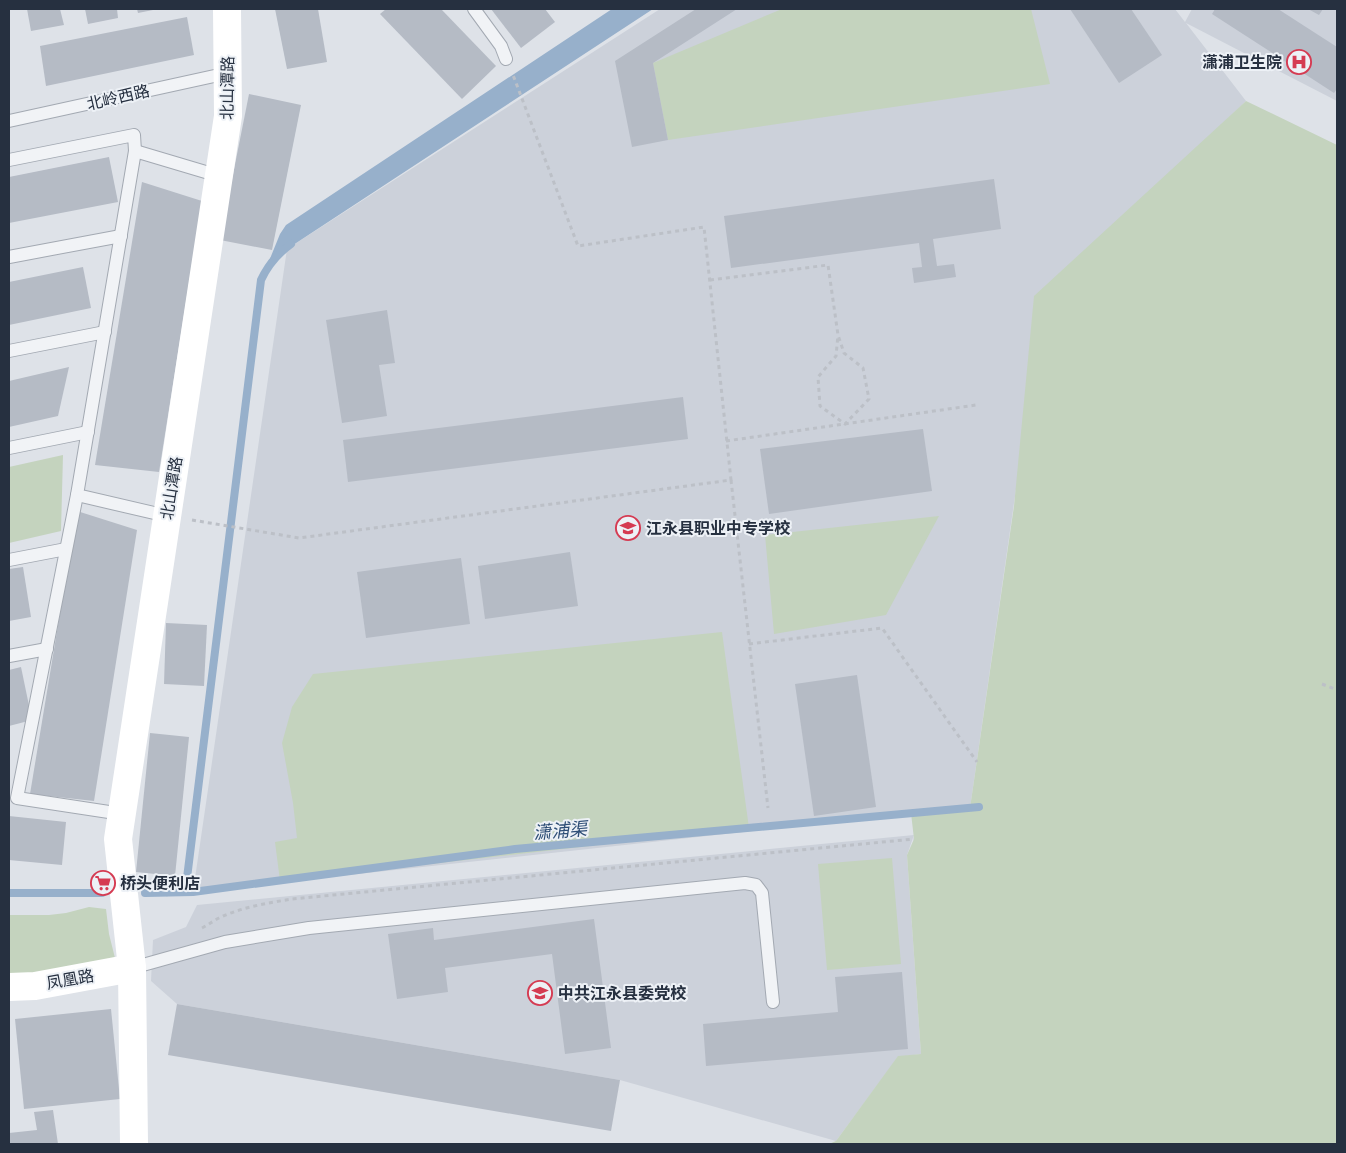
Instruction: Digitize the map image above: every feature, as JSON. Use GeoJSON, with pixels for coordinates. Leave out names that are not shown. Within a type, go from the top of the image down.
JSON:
{"type":"FeatureCollection","features":[{"type":"Feature","properties":{"kind":"main road","name":"北山潭路"},"geometry":{"type":"LineString","coordinates":[[134,1144],[132,968],[118,839],[228,116],[227,9]]}},
{"type":"Feature","properties":{"kind":"main road","name":"凤凰路"},"geometry":{"type":"LineString","coordinates":[[9,987],[35,986],[132,968]]}},
{"type":"Feature","properties":{"kind":"lane"},"geometry":{"type":"LineString","coordinates":[[474,9],[501,46],[506,59]]}},
{"type":"Feature","properties":{"kind":"lane","name":"北岭西路"},"geometry":{"type":"LineString","coordinates":[[9,121],[228,73]]}},
{"type":"Feature","properties":{"kind":"lane"},"geometry":{"type":"LineString","coordinates":[[9,160],[134,135],[135,151],[77,495],[47,649],[13,798],[122,814]]}},
{"type":"Feature","properties":{"kind":"lane"},"geometry":{"type":"LineString","coordinates":[[135,151],[219,176]]}},
{"type":"Feature","properties":{"kind":"lane"},"geometry":{"type":"LineString","coordinates":[[9,257],[121,236]]}},
{"type":"Feature","properties":{"kind":"lane"},"geometry":{"type":"LineString","coordinates":[[9,350],[105,332]]}},
{"type":"Feature","properties":{"kind":"lane"},"geometry":{"type":"LineString","coordinates":[[9,448],[88,432]]}},
{"type":"Feature","properties":{"kind":"lane"},"geometry":{"type":"LineString","coordinates":[[77,495],[167,516]]}},
{"type":"Feature","properties":{"kind":"lane"},"geometry":{"type":"LineString","coordinates":[[9,560],[66,549]]}},
{"type":"Feature","properties":{"kind":"lane"},"geometry":{"type":"LineString","coordinates":[[9,656],[47,649]]}},
{"type":"Feature","properties":{"kind":"lane"},"geometry":{"type":"LineString","coordinates":[[132,968],[225,942],[309,928],[745,882],[756,885],[762,893],[773,1002]]}},
{"type":"Feature","properties":{"kind":"path"},"geometry":{"type":"LineString","coordinates":[[506,59],[578,246],[704,227],[726,441],[768,808]]}},
{"type":"Feature","properties":{"kind":"path"},"geometry":{"type":"LineString","coordinates":[[710,280],[828,265],[838,335],[844,353],[863,368],[869,399],[845,424]]}},
{"type":"Feature","properties":{"kind":"path"},"geometry":{"type":"LineString","coordinates":[[838,335],[836,356],[818,377],[820,406],[845,424]]}},
{"type":"Feature","properties":{"kind":"path"},"geometry":{"type":"LineString","coordinates":[[726,441],[976,406]]}},
{"type":"Feature","properties":{"kind":"path"},"geometry":{"type":"LineString","coordinates":[[207,522],[299,538],[731,480]]}},
{"type":"Feature","properties":{"kind":"path"},"geometry":{"type":"LineString","coordinates":[[749,644],[882,628],[977,762]]}},
{"type":"Feature","properties":{"kind":"path"},"geometry":{"type":"LineString","coordinates":[[1322,684],[1337,690]]}},
{"type":"Feature","properties":{"kind":"path"},"geometry":{"type":"LineString","coordinates":[[197,930],[218,918],[236,911],[292,899],[914,839]]}},
{"type":"Feature","properties":{"kind":"shaded area","name":"江永县职业中专学校"},"geometry":{"type":"Polygon","coordinates":[[[660,9],[1175,9],[1185,22],[1192,9],[1337,9],[1337,101],[1186,23],[1246,101],[1044,295],[970,808],[193,892],[287,249],[660,9]]]}},
{"type":"Feature","properties":{"kind":"shaded area","name":"中共江永县委党校"},"geometry":{"type":"Polygon","coordinates":[[[914,835],[907,855],[921,1054],[898,1057],[836,1141],[620,1080],[177,1004],[151,981],[153,940],[186,927],[197,905],[914,835]]]}},
{"type":"Feature","properties":{"kind":"green space"},"geometry":{"type":"Polygon","coordinates":[[[782,9],[1031,9],[1050,84],[668,140],[653,63],[782,9]]]}},
{"type":"Feature","properties":{"kind":"green space"},"geometry":{"type":"Polygon","coordinates":[[[1246,101],[1337,145],[1337,1144],[829,1144],[836,1141],[898,1056],[921,1054],[907,855],[914,839],[911,813],[970,808],[1014,506],[1034,296],[1246,101]]]}},
{"type":"Feature","properties":{"kind":"green space"},"geometry":{"type":"Polygon","coordinates":[[[63,455],[61,531],[9,543],[9,467],[63,455]]]}},
{"type":"Feature","properties":{"kind":"green space"},"geometry":{"type":"Polygon","coordinates":[[[939,516],[886,615],[774,634],[765,535],[939,516]]]}},
{"type":"Feature","properties":{"kind":"green space"},"geometry":{"type":"Polygon","coordinates":[[[722,632],[749,828],[280,881],[275,842],[297,838],[293,803],[282,743],[292,707],[313,674],[722,632]]]}},
{"type":"Feature","properties":{"kind":"green space"},"geometry":{"type":"Polygon","coordinates":[[[892,858],[901,964],[827,970],[818,864],[892,858]]]}},
{"type":"Feature","properties":{"kind":"green space"},"geometry":{"type":"Polygon","coordinates":[[[89,907],[106,909],[109,934],[118,970],[9,979],[9,915],[49,915],[89,907]]]}},
{"type":"Feature","properties":{"kind":"water"},"geometry":{"type":"Polygon","coordinates":[[[612,9],[653,9],[287,249],[284,249],[267,266],[280,234],[286,225],[612,9]]]}},
{"type":"Feature","properties":{"kind":"building"},"geometry":{"type":"Polygon","coordinates":[[[27,9],[60,9],[64,25],[31,31],[27,9]]]}},
{"type":"Feature","properties":{"kind":"building"},"geometry":{"type":"Polygon","coordinates":[[[85,9],[117,9],[118,18],[88,24],[85,9]]]}},
{"type":"Feature","properties":{"kind":"building"},"geometry":{"type":"Polygon","coordinates":[[[137,9],[153,9],[153,10],[138,13],[137,9]]]}},
{"type":"Feature","properties":{"kind":"building"},"geometry":{"type":"Polygon","coordinates":[[[275,9],[318,9],[327,62],[287,69],[275,9]]]}},
{"type":"Feature","properties":{"kind":"building"},"geometry":{"type":"Polygon","coordinates":[[[386,9],[441,9],[496,66],[462,99],[380,14],[386,9]]]}},
{"type":"Feature","properties":{"kind":"building"},"geometry":{"type":"Polygon","coordinates":[[[491,9],[545,9],[555,22],[521,48],[491,9]]]}},
{"type":"Feature","properties":{"kind":"building"},"geometry":{"type":"Polygon","coordinates":[[[696,9],[737,9],[653,63],[668,140],[632,147],[615,61],[696,9]]]}},
{"type":"Feature","properties":{"kind":"building"},"geometry":{"type":"Polygon","coordinates":[[[1070,9],[1131,9],[1162,55],[1119,83],[1070,9]]]}},
{"type":"Feature","properties":{"kind":"building"},"geometry":{"type":"Polygon","coordinates":[[[1215,9],[1278,9],[1337,47],[1337,89],[1334,93],[1212,14],[1215,9]]]}},
{"type":"Feature","properties":{"kind":"building"},"geometry":{"type":"Polygon","coordinates":[[[1308,9],[1323,9],[1319,15],[1308,9]]]}},
{"type":"Feature","properties":{"kind":"building"},"geometry":{"type":"Polygon","coordinates":[[[187,17],[194,55],[46,86],[40,46],[187,17]]]}},
{"type":"Feature","properties":{"kind":"building"},"geometry":{"type":"Polygon","coordinates":[[[249,94],[301,105],[272,250],[220,240],[249,94]]]}},
{"type":"Feature","properties":{"kind":"building"},"geometry":{"type":"Polygon","coordinates":[[[109,157],[118,202],[9,223],[9,177],[109,157]]]}},
{"type":"Feature","properties":{"kind":"building"},"geometry":{"type":"Polygon","coordinates":[[[994,179],[1001,229],[933,239],[937,266],[954,264],[956,277],[914,283],[912,268],[922,267],[919,243],[731,268],[724,216],[994,179]]]}},
{"type":"Feature","properties":{"kind":"building"},"geometry":{"type":"Polygon","coordinates":[[[142,182],[202,201],[159,472],[95,465],[142,182]]]}},
{"type":"Feature","properties":{"kind":"building"},"geometry":{"type":"Polygon","coordinates":[[[83,267],[91,308],[9,325],[9,282],[83,267]]]}},
{"type":"Feature","properties":{"kind":"building"},"geometry":{"type":"Polygon","coordinates":[[[387,310],[395,363],[379,365],[387,416],[342,423],[326,320],[387,310]]]}},
{"type":"Feature","properties":{"kind":"building"},"geometry":{"type":"Polygon","coordinates":[[[69,367],[58,416],[9,427],[9,381],[69,367]]]}},
{"type":"Feature","properties":{"kind":"building"},"geometry":{"type":"Polygon","coordinates":[[[683,397],[688,439],[348,482],[343,440],[683,397]]]}},
{"type":"Feature","properties":{"kind":"building"},"geometry":{"type":"Polygon","coordinates":[[[923,429],[932,491],[769,514],[760,449],[923,429]]]}},
{"type":"Feature","properties":{"kind":"building"},"geometry":{"type":"Polygon","coordinates":[[[77,511],[137,530],[94,801],[30,794],[77,511]]]}},
{"type":"Feature","properties":{"kind":"building"},"geometry":{"type":"Polygon","coordinates":[[[570,552],[578,606],[485,619],[478,566],[570,552]]]}},
{"type":"Feature","properties":{"kind":"building"},"geometry":{"type":"Polygon","coordinates":[[[461,558],[470,624],[366,638],[357,572],[461,558]]]}},
{"type":"Feature","properties":{"kind":"building"},"geometry":{"type":"Polygon","coordinates":[[[23,567],[31,617],[9,621],[9,569],[23,567]]]}},
{"type":"Feature","properties":{"kind":"building"},"geometry":{"type":"Polygon","coordinates":[[[166,623],[207,625],[204,686],[164,684],[166,623]]]}},
{"type":"Feature","properties":{"kind":"building"},"geometry":{"type":"Polygon","coordinates":[[[21,667],[32,720],[9,726],[9,670],[21,667]]]}},
{"type":"Feature","properties":{"kind":"building"},"geometry":{"type":"Polygon","coordinates":[[[857,675],[876,807],[814,816],[795,684],[857,675]]]}},
{"type":"Feature","properties":{"kind":"building"},"geometry":{"type":"Polygon","coordinates":[[[150,733],[189,737],[175,876],[136,872],[150,733]]]}},
{"type":"Feature","properties":{"kind":"building"},"geometry":{"type":"Polygon","coordinates":[[[9,816],[66,822],[62,865],[9,860],[9,816]]]}},
{"type":"Feature","properties":{"kind":"building"},"geometry":{"type":"Polygon","coordinates":[[[594,919],[611,1048],[565,1054],[552,954],[445,968],[448,992],[397,999],[388,934],[433,928],[434,940],[594,919]]]}},
{"type":"Feature","properties":{"kind":"building"},"geometry":{"type":"Polygon","coordinates":[[[902,972],[908,1049],[706,1066],[703,1024],[838,1012],[835,977],[902,972]]]}},
{"type":"Feature","properties":{"kind":"building"},"geometry":{"type":"Polygon","coordinates":[[[177,1004],[620,1080],[611,1131],[168,1055],[177,1004]]]}},
{"type":"Feature","properties":{"kind":"building"},"geometry":{"type":"Polygon","coordinates":[[[111,1009],[120,1099],[24,1109],[15,1019],[111,1009]]]}},
{"type":"Feature","properties":{"kind":"building"},"geometry":{"type":"Polygon","coordinates":[[[53,1110],[58,1144],[9,1144],[9,1133],[37,1130],[34,1112],[53,1110]]]}},
{"type":"Feature","properties":{"kind":"waterway"},"geometry":{"type":"LineString","coordinates":[[167,892],[187,878],[261,280],[273,260],[291,244]]}},
{"type":"Feature","properties":{"kind":"waterway","name":"潇浦渠"},"geometry":{"type":"LineString","coordinates":[[145,893],[193,892],[515,849],[979,807]]}},
{"type":"Feature","properties":{"kind":"waterway","name":"潇浦渠"},"geometry":{"type":"LineString","coordinates":[[9,893],[102,893]]}},
{"type":"Feature","properties":{"kind":"place","name":"潇浦卫生院"},"geometry":{"type":"Point","coordinates":[1299,62]}},
{"type":"Feature","properties":{"kind":"place","name":"江永县职业中专学校"},"geometry":{"type":"Point","coordinates":[628,528]}},
{"type":"Feature","properties":{"kind":"place","name":"桥头便利店"},"geometry":{"type":"Point","coordinates":[103,883]}},
{"type":"Feature","properties":{"kind":"place","name":"中共江永县委党校"},"geometry":{"type":"Point","coordinates":[540,993]}}]}
